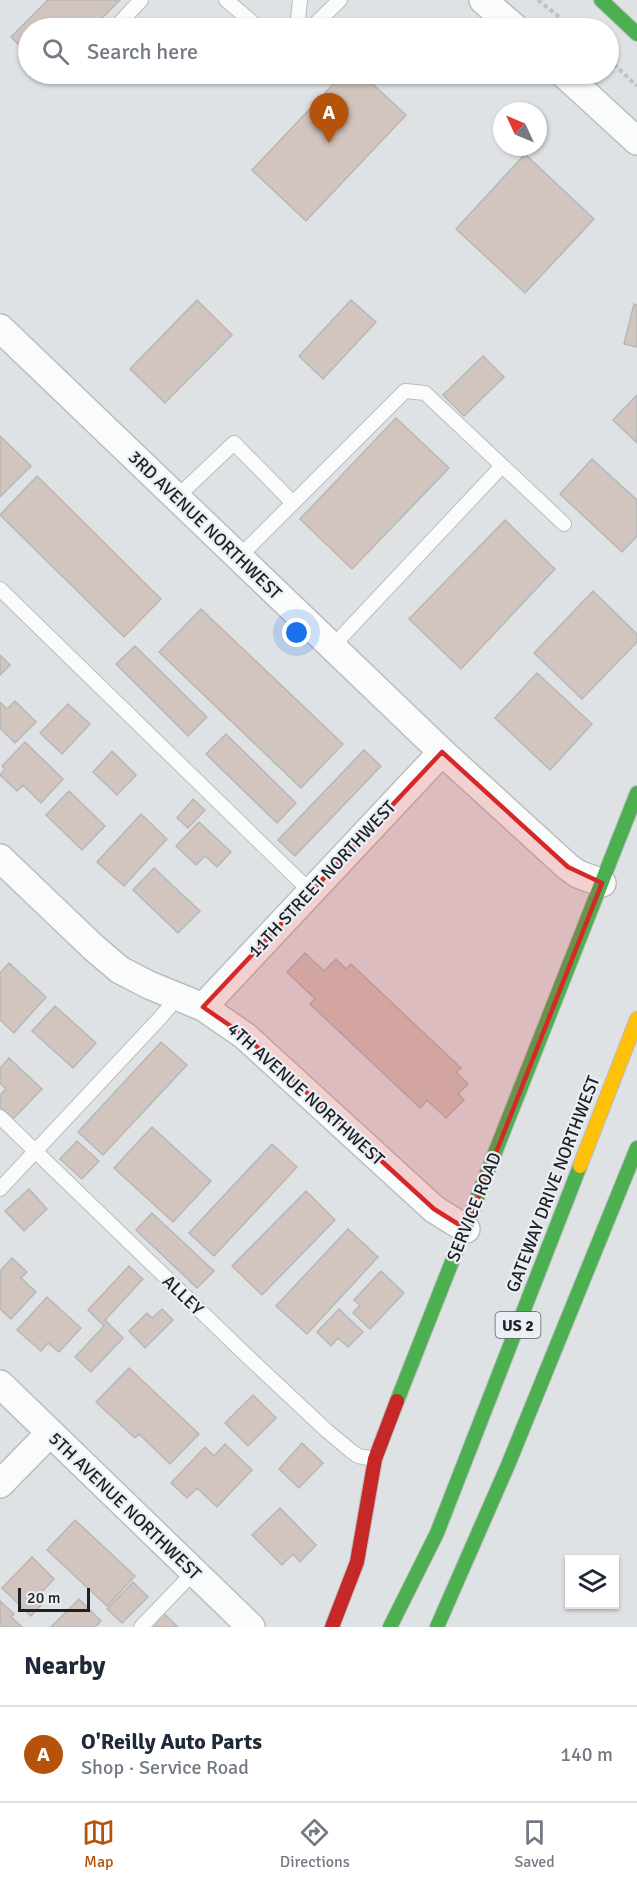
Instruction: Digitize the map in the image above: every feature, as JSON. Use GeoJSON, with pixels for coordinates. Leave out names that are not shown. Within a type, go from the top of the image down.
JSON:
{"type":"FeatureCollection","features":[{"type":"Feature","properties":{"kind":"main road"},"geometry":{"type":"LineString","coordinates":[[601,0],[637,34]]}},
{"type":"Feature","properties":{"kind":"main road","name":"SERVICE ROAD"},"geometry":{"type":"LineString","coordinates":[[332,1627],[357,1562],[375,1459],[637,793]]}},
{"type":"Feature","properties":{"kind":"main road","name":"GATEWAY DRIVE NORTHWEST"},"geometry":{"type":"LineString","coordinates":[[390,1627],[437,1533],[637,1019]]}},
{"type":"Feature","properties":{"kind":"main road","name":"US 2"},"geometry":{"type":"LineString","coordinates":[[437,1627],[508,1465],[637,1148]]}},
{"type":"Feature","properties":{"kind":"street"},"geometry":{"type":"LineString","coordinates":[[483,0],[503,18]]}},
{"type":"Feature","properties":{"kind":"street"},"geometry":{"type":"LineString","coordinates":[[575,84],[637,141]]}},
{"type":"Feature","properties":{"kind":"street","name":"3RD AVENUE NORTHWEST"},"geometry":{"type":"LineString","coordinates":[[0,328],[442,752],[568,867],[602,884]]}},
{"type":"Feature","properties":{"kind":"street","name":"11TH STREET NORTHWEST"},"geometry":{"type":"LineString","coordinates":[[203,1007],[442,752]]}},
{"type":"Feature","properties":{"kind":"street","name":"4TH AVENUE NORTHWEST"},"geometry":{"type":"LineString","coordinates":[[0,858],[120,970],[203,1007],[245,1036],[434,1209],[466,1229]]}},
{"type":"Feature","properties":{"kind":"street","name":"5TH AVENUE NORTHWEST"},"geometry":{"type":"LineString","coordinates":[[0,1383],[250,1627]]}},
{"type":"Feature","properties":{"kind":"street"},"geometry":{"type":"LineString","coordinates":[[0,1484],[50,1433]]}},
{"type":"Feature","properties":{"kind":"lane"},"geometry":{"type":"LineString","coordinates":[[124,18],[141,0]]}},
{"type":"Feature","properties":{"kind":"lane"},"geometry":{"type":"LineString","coordinates":[[226,0],[247,18]]}},
{"type":"Feature","properties":{"kind":"lane"},"geometry":{"type":"LineString","coordinates":[[298,18],[300,0]]}},
{"type":"Feature","properties":{"kind":"lane"},"geometry":{"type":"LineString","coordinates":[[321,18],[340,0]]}},
{"type":"Feature","properties":{"kind":"lane"},"geometry":{"type":"LineString","coordinates":[[239,557],[405,391],[425,393],[564,524]]}},
{"type":"Feature","properties":{"kind":"lane"},"geometry":{"type":"LineString","coordinates":[[177,497],[234,443],[293,503]]}},
{"type":"Feature","properties":{"kind":"lane"},"geometry":{"type":"LineString","coordinates":[[332,646],[502,466]]}},
{"type":"Feature","properties":{"kind":"lane"},"geometry":{"type":"LineString","coordinates":[[0,589],[310,891]]}},
{"type":"Feature","properties":{"kind":"lane"},"geometry":{"type":"LineString","coordinates":[[0,1189],[178,997]]}},
{"type":"Feature","properties":{"kind":"lane","name":"ALLEY"},"geometry":{"type":"LineString","coordinates":[[0,1117],[326,1430],[358,1456],[375,1459]]}},
{"type":"Feature","properties":{"kind":"lane"},"geometry":{"type":"LineString","coordinates":[[141,1627],[193,1573]]}},
{"type":"Feature","properties":{"kind":"path"},"geometry":{"type":"LineString","coordinates":[[538,0],[560,18]]}},
{"type":"Feature","properties":{"kind":"path"},"geometry":{"type":"LineString","coordinates":[[619,69],[637,86]]}},
{"type":"Feature","properties":{"kind":"highlighted area"},"geometry":{"type":"Polygon","coordinates":[[[442,752],[568,867],[602,883],[466,1229],[434,1209],[245,1036],[203,1007],[442,752]]]}},
{"type":"Feature","properties":{"kind":"building"},"geometry":{"type":"Polygon","coordinates":[[[48,0],[120,0],[102,18],[30,18],[48,0]]]}},
{"type":"Feature","properties":{"kind":"building"},"geometry":{"type":"Polygon","coordinates":[[[18,30],[18,44],[11,37],[18,30]]]}},
{"type":"Feature","properties":{"kind":"building"},"geometry":{"type":"Polygon","coordinates":[[[334,84],[373,84],[406,115],[306,221],[252,170],[334,84]]]}},
{"type":"Feature","properties":{"kind":"building"},"geometry":{"type":"Polygon","coordinates":[[[523,156],[527,156],[594,219],[525,293],[456,229],[523,156]]]}},
{"type":"Feature","properties":{"kind":"building"},"geometry":{"type":"Polygon","coordinates":[[[197,300],[232,335],[165,403],[130,369],[197,300]]]}},
{"type":"Feature","properties":{"kind":"building"},"geometry":{"type":"Polygon","coordinates":[[[351,300],[376,322],[323,379],[299,356],[351,300]]]}},
{"type":"Feature","properties":{"kind":"building"},"geometry":{"type":"Polygon","coordinates":[[[634,304],[637,305],[637,347],[624,344],[634,304]]]}},
{"type":"Feature","properties":{"kind":"building"},"geometry":{"type":"Polygon","coordinates":[[[483,356],[504,377],[464,416],[443,395],[483,356]]]}},
{"type":"Feature","properties":{"kind":"building"},"geometry":{"type":"Polygon","coordinates":[[[637,395],[637,443],[613,420],[637,395]]]}},
{"type":"Feature","properties":{"kind":"building"},"geometry":{"type":"Polygon","coordinates":[[[396,418],[449,468],[352,569],[300,519],[396,418]]]}},
{"type":"Feature","properties":{"kind":"building"},"geometry":{"type":"Polygon","coordinates":[[[0,436],[31,466],[0,497],[0,436]]]}},
{"type":"Feature","properties":{"kind":"building"},"geometry":{"type":"Polygon","coordinates":[[[592,459],[637,500],[637,536],[622,552],[560,494],[592,459]]]}},
{"type":"Feature","properties":{"kind":"building"},"geometry":{"type":"Polygon","coordinates":[[[37,476],[161,599],[124,637],[0,515],[37,476]]]}},
{"type":"Feature","properties":{"kind":"building"},"geometry":{"type":"Polygon","coordinates":[[[505,520],[555,569],[461,669],[409,619],[505,520]]]}},
{"type":"Feature","properties":{"kind":"building"},"geometry":{"type":"Polygon","coordinates":[[[593,591],[637,634],[637,642],[582,699],[534,653],[593,591]]]}},
{"type":"Feature","properties":{"kind":"building"},"geometry":{"type":"Polygon","coordinates":[[[201,609],[343,744],[301,788],[159,652],[201,609]]]}},
{"type":"Feature","properties":{"kind":"building"},"geometry":{"type":"Polygon","coordinates":[[[135,646],[207,717],[188,736],[116,664],[135,646]]]}},
{"type":"Feature","properties":{"kind":"building"},"geometry":{"type":"Polygon","coordinates":[[[0,655],[10,665],[0,675],[0,655]]]}},
{"type":"Feature","properties":{"kind":"building"},"geometry":{"type":"Polygon","coordinates":[[[537,673],[592,724],[550,770],[495,718],[537,673]]]}},
{"type":"Feature","properties":{"kind":"building"},"geometry":{"type":"Polygon","coordinates":[[[15,701],[36,722],[15,743],[0,728],[0,702],[7,709],[15,701]]]}},
{"type":"Feature","properties":{"kind":"building"},"geometry":{"type":"Polygon","coordinates":[[[68,704],[90,724],[62,754],[40,733],[68,704]]]}},
{"type":"Feature","properties":{"kind":"building"},"geometry":{"type":"Polygon","coordinates":[[[226,734],[296,803],[277,823],[206,754],[226,734]]]}},
{"type":"Feature","properties":{"kind":"building"},"geometry":{"type":"Polygon","coordinates":[[[25,742],[63,779],[41,803],[23,785],[17,791],[0,775],[5,769],[2,766],[25,742]]]}},
{"type":"Feature","properties":{"kind":"building"},"geometry":{"type":"Polygon","coordinates":[[[364,750],[381,766],[295,856],[278,840],[364,750]]]}},
{"type":"Feature","properties":{"kind":"building"},"geometry":{"type":"Polygon","coordinates":[[[112,751],[136,775],[117,795],[93,772],[112,751]]]}},
{"type":"Feature","properties":{"kind":"building"},"geometry":{"type":"Polygon","coordinates":[[[69,791],[105,826],[82,850],[46,815],[69,791]]]}},
{"type":"Feature","properties":{"kind":"building"},"geometry":{"type":"Polygon","coordinates":[[[193,799],[205,810],[188,828],[177,818],[193,799]]]}},
{"type":"Feature","properties":{"kind":"building"},"geometry":{"type":"Polygon","coordinates":[[[141,814],[167,839],[124,886],[97,862],[141,814]]]}},
{"type":"Feature","properties":{"kind":"building"},"geometry":{"type":"Polygon","coordinates":[[[199,822],[231,852],[217,867],[205,856],[196,865],[176,846],[199,822]]]}},
{"type":"Feature","properties":{"kind":"building"},"geometry":{"type":"Polygon","coordinates":[[[154,868],[200,911],[178,933],[133,890],[154,868]]]}},
{"type":"Feature","properties":{"kind":"building"},"geometry":{"type":"Polygon","coordinates":[[[305,953],[324,971],[336,959],[346,969],[351,964],[461,1068],[456,1072],[468,1084],[458,1094],[464,1100],[446,1118],[427,1100],[420,1108],[310,1004],[315,999],[287,972],[305,953]]]}},
{"type":"Feature","properties":{"kind":"building"},"geometry":{"type":"Polygon","coordinates":[[[9,963],[46,997],[14,1033],[0,1020],[0,973],[9,963]]]}},
{"type":"Feature","properties":{"kind":"building"},"geometry":{"type":"Polygon","coordinates":[[[55,1006],[96,1043],[73,1068],[32,1031],[55,1006]]]}},
{"type":"Feature","properties":{"kind":"building"},"geometry":{"type":"Polygon","coordinates":[[[161,1042],[187,1065],[103,1155],[78,1132],[161,1042]]]}},
{"type":"Feature","properties":{"kind":"building"},"geometry":{"type":"Polygon","coordinates":[[[9,1058],[42,1089],[13,1119],[0,1107],[0,1095],[6,1089],[0,1083],[0,1068],[9,1058]]]}},
{"type":"Feature","properties":{"kind":"building"},"geometry":{"type":"Polygon","coordinates":[[[152,1127],[211,1181],[173,1222],[114,1168],[152,1127]]]}},
{"type":"Feature","properties":{"kind":"building"},"geometry":{"type":"Polygon","coordinates":[[[77,1141],[99,1161],[82,1179],[60,1159],[77,1141]]]}},
{"type":"Feature","properties":{"kind":"building"},"geometry":{"type":"Polygon","coordinates":[[[272,1144],[297,1167],[214,1256],[189,1233],[272,1144]]]}},
{"type":"Feature","properties":{"kind":"building"},"geometry":{"type":"Polygon","coordinates":[[[29,1189],[47,1209],[24,1231],[5,1211],[29,1189]]]}},
{"type":"Feature","properties":{"kind":"building"},"geometry":{"type":"Polygon","coordinates":[[[306,1191],[335,1220],[262,1295],[232,1266],[306,1191]]]}},
{"type":"Feature","properties":{"kind":"building"},"geometry":{"type":"Polygon","coordinates":[[[152,1213],[214,1271],[197,1288],[136,1230],[152,1213]]]}},
{"type":"Feature","properties":{"kind":"building"},"geometry":{"type":"Polygon","coordinates":[[[348,1229],[378,1257],[307,1334],[276,1306],[348,1229]]]}},
{"type":"Feature","properties":{"kind":"building"},"geometry":{"type":"Polygon","coordinates":[[[12,1258],[27,1272],[21,1278],[36,1292],[11,1319],[0,1309],[0,1271],[12,1258]]]}},
{"type":"Feature","properties":{"kind":"building"},"geometry":{"type":"Polygon","coordinates":[[[129,1266],[143,1279],[105,1320],[123,1338],[91,1372],[75,1357],[104,1326],[88,1310],[129,1266]]]}},
{"type":"Feature","properties":{"kind":"building"},"geometry":{"type":"Polygon","coordinates":[[[381,1271],[404,1293],[370,1329],[353,1313],[360,1305],[354,1300],[381,1271]]]}},
{"type":"Feature","properties":{"kind":"building"},"geometry":{"type":"Polygon","coordinates":[[[47,1297],[81,1328],[59,1352],[48,1343],[41,1351],[17,1330],[47,1297]]]}},
{"type":"Feature","properties":{"kind":"building"},"geometry":{"type":"Polygon","coordinates":[[[162,1309],[173,1320],[145,1348],[129,1331],[147,1313],[152,1318],[162,1309]]]}},
{"type":"Feature","properties":{"kind":"building"},"geometry":{"type":"Polygon","coordinates":[[[339,1309],[363,1332],[348,1347],[338,1338],[331,1346],[317,1332],[339,1309]]]}},
{"type":"Feature","properties":{"kind":"building"},"geometry":{"type":"Polygon","coordinates":[[[129,1368],[199,1434],[170,1464],[139,1434],[135,1438],[96,1402],[129,1368]]]}},
{"type":"Feature","properties":{"kind":"building"},"geometry":{"type":"Polygon","coordinates":[[[253,1395],[276,1418],[248,1446],[225,1423],[253,1395]]]}},
{"type":"Feature","properties":{"kind":"building"},"geometry":{"type":"Polygon","coordinates":[[[302,1443],[323,1463],[299,1488],[279,1469],[302,1443]]]}},
{"type":"Feature","properties":{"kind":"building"},"geometry":{"type":"Polygon","coordinates":[[[225,1444],[252,1470],[217,1507],[197,1488],[187,1498],[171,1483],[205,1447],[214,1456],[225,1444]]]}},
{"type":"Feature","properties":{"kind":"building"},"geometry":{"type":"Polygon","coordinates":[[[280,1508],[316,1545],[300,1562],[293,1554],[282,1565],[252,1535],[280,1508]]]}},
{"type":"Feature","properties":{"kind":"building"},"geometry":{"type":"Polygon","coordinates":[[[75,1520],[135,1576],[107,1606],[47,1550],[75,1520]]]}},
{"type":"Feature","properties":{"kind":"building"},"geometry":{"type":"Polygon","coordinates":[[[32,1557],[54,1579],[37,1597],[43,1603],[31,1616],[2,1588],[32,1557]]]}},
{"type":"Feature","properties":{"kind":"building"},"geometry":{"type":"Polygon","coordinates":[[[133,1582],[148,1597],[122,1623],[107,1609],[133,1582]]]}},
{"type":"Feature","properties":{"kind":"building"},"geometry":{"type":"Polygon","coordinates":[[[79,1599],[101,1621],[95,1627],[51,1627],[79,1599]]]}},
{"type":"Feature","properties":{"kind":"building"},"geometry":{"type":"Polygon","coordinates":[[[0,1601],[14,1614],[11,1617],[22,1627],[0,1627],[0,1601]]]}},
{"type":"Feature","properties":{"kind":"building"},"geometry":{"type":"Polygon","coordinates":[[[162,1612],[178,1627],[149,1627],[162,1612]]]}},
{"type":"Feature","properties":{"kind":"traffic: fast"},"geometry":{"type":"LineString","coordinates":[[601,0],[637,34]]}},
{"type":"Feature","properties":{"kind":"traffic: fast"},"geometry":{"type":"LineString","coordinates":[[397,1401],[637,793]]}},
{"type":"Feature","properties":{"kind":"traffic: fast"},"geometry":{"type":"LineString","coordinates":[[437,1627],[508,1465],[637,1148]]}},
{"type":"Feature","properties":{"kind":"traffic: fast"},"geometry":{"type":"LineString","coordinates":[[390,1627],[437,1533],[580,1166]]}},
{"type":"Feature","properties":{"kind":"traffic: slow"},"geometry":{"type":"LineString","coordinates":[[580,1166],[637,1019]]}},
{"type":"Feature","properties":{"kind":"traffic: jam"},"geometry":{"type":"LineString","coordinates":[[332,1627],[357,1562],[375,1459],[397,1401]]}},
{"type":"Feature","properties":{"kind":"place","name":"O'Reilly Auto Parts"},"geometry":{"type":"Point","coordinates":[329,143]}}]}
